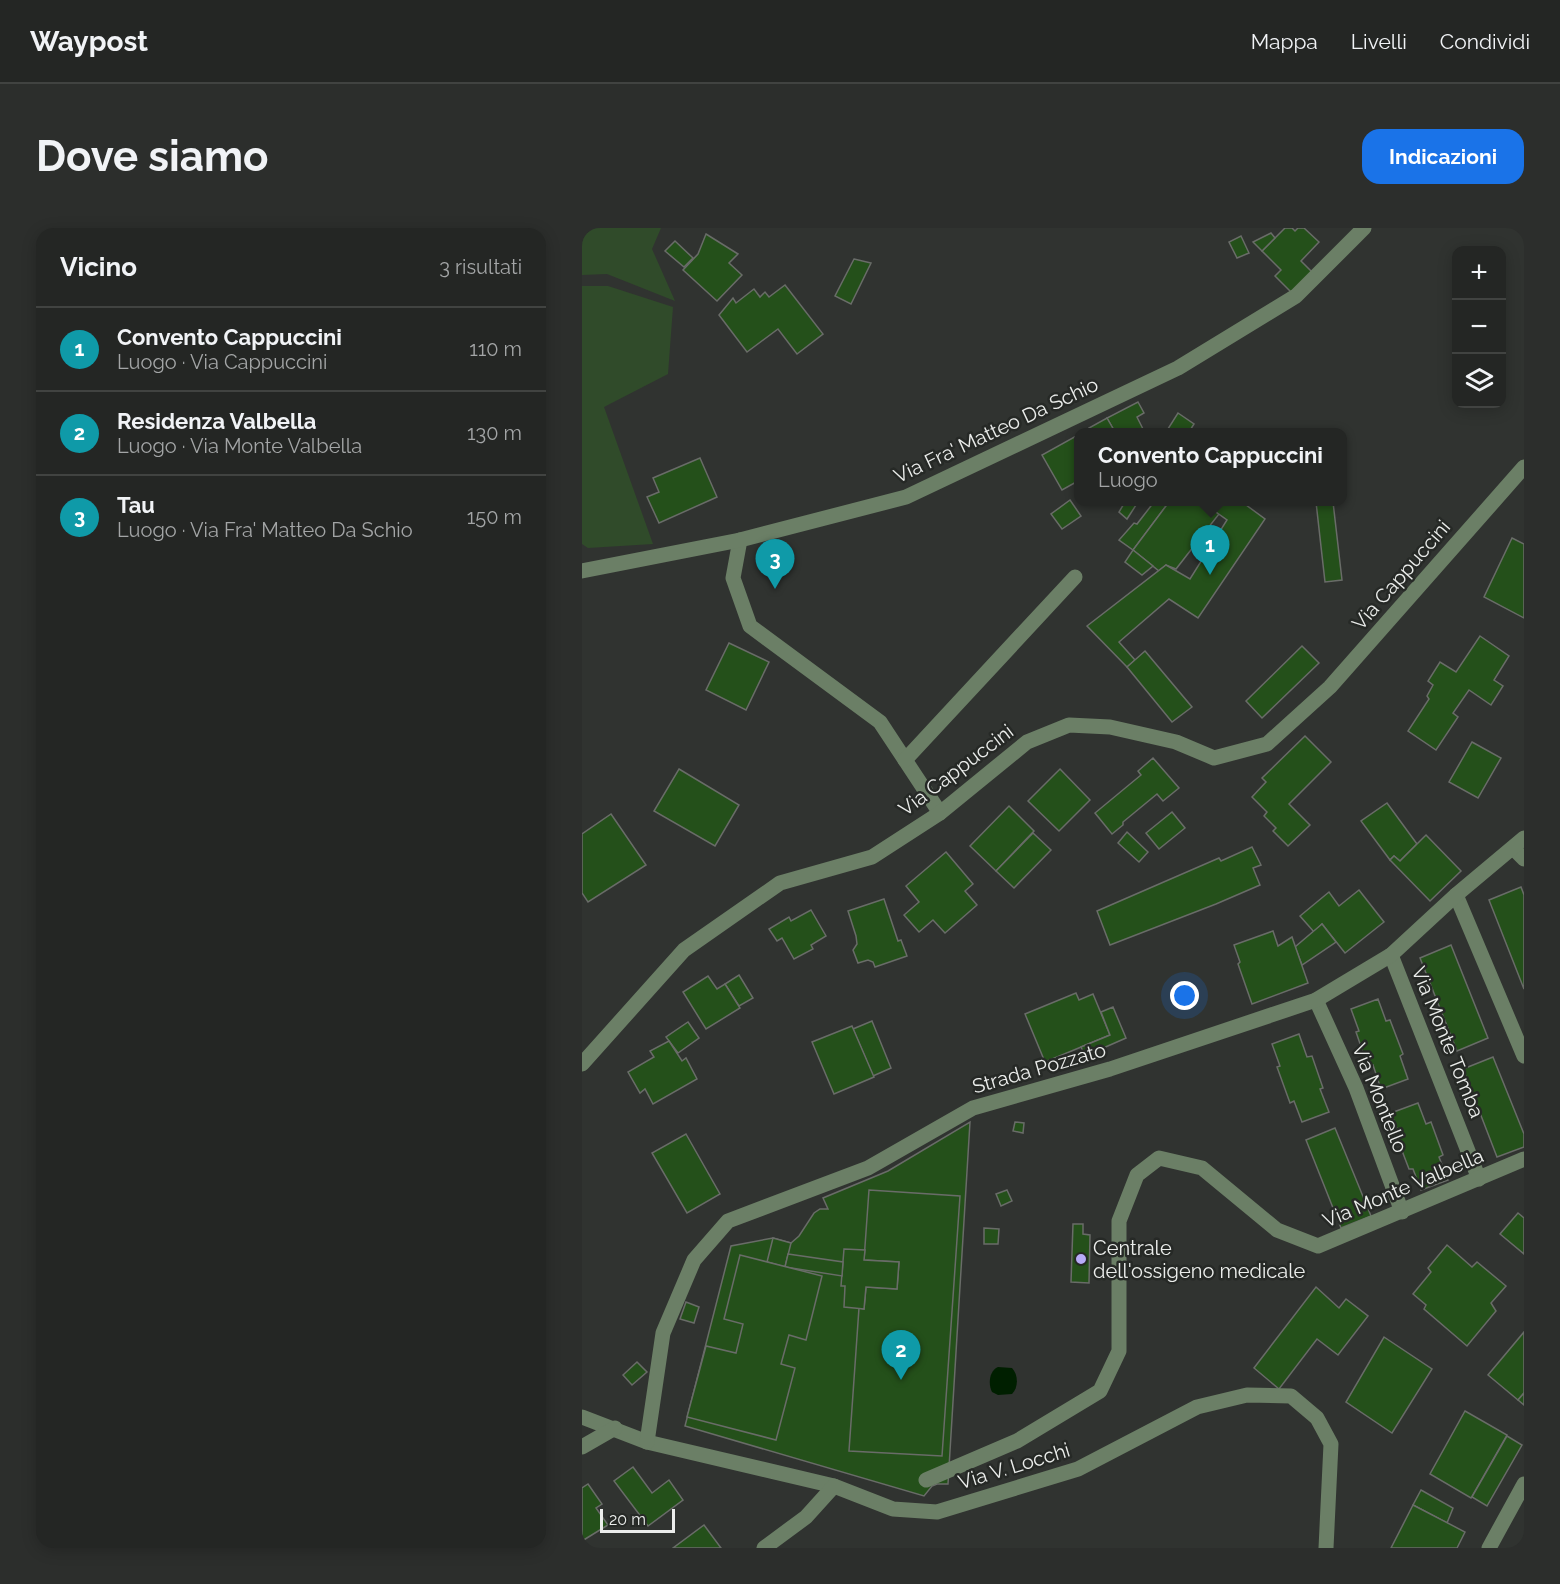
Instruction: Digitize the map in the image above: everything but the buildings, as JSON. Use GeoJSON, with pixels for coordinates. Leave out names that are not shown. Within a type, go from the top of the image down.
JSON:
{"type":"FeatureCollection","features":[{"type":"Feature","properties":{"kind":"street","name":"Via Fra' Matteo Da Schio"},"geometry":{"type":"LineString","coordinates":[[582,571],[740,540],[906,496],[1178,368],[1296,296],[1364,228]]}},
{"type":"Feature","properties":{"kind":"street","name":"Via Cappuccini"},"geometry":{"type":"LineString","coordinates":[[582,1064],[684,950],[780,883],[873,857],[940,813],[1027,742],[1068,724],[1110,727],[1176,742],[1214,758],[1267,744],[1330,687],[1524,467]]}},
{"type":"Feature","properties":{"kind":"street"},"geometry":{"type":"LineString","coordinates":[[740,540],[733,578],[750,626],[880,722],[940,813]]}},
{"type":"Feature","properties":{"kind":"street"},"geometry":{"type":"LineString","coordinates":[[905,760],[1075,577]]}},
{"type":"Feature","properties":{"kind":"street","name":"Strada Pozzato"},"geometry":{"type":"LineString","coordinates":[[647,1442],[663,1333],[694,1260],[728,1221],[868,1168],[973,1108],[1110,1069],[1316,1000],[1390,955],[1456,895],[1520,848]]}},
{"type":"Feature","properties":{"kind":"street"},"geometry":{"type":"LineString","coordinates":[[1456,895],[1524,1056]]}},
{"type":"Feature","properties":{"kind":"street","name":"Via Monte Tomba"},"geometry":{"type":"LineString","coordinates":[[1390,955],[1479,1179]]}},
{"type":"Feature","properties":{"kind":"street","name":"Via Montello"},"geometry":{"type":"LineString","coordinates":[[1316,1000],[1356,1088],[1402,1212]]}},
{"type":"Feature","properties":{"kind":"street","name":"Via Monte Valbella"},"geometry":{"type":"LineString","coordinates":[[926,1480],[1017,1441],[1100,1391],[1119,1351],[1119,1221],[1137,1175],[1159,1158],[1202,1168],[1277,1230],[1318,1246],[1524,1159]]}},
{"type":"Feature","properties":{"kind":"street","name":"Via V. Locchi"},"geometry":{"type":"LineString","coordinates":[[582,1417],[647,1442],[834,1486],[893,1509],[937,1512],[1078,1469],[1197,1407],[1247,1395],[1291,1396],[1317,1418],[1331,1444],[1326,1548]]}},
{"type":"Feature","properties":{"kind":"street"},"geometry":{"type":"LineString","coordinates":[[582,1447],[615,1428]]}},
{"type":"Feature","properties":{"kind":"street"},"geometry":{"type":"LineString","coordinates":[[764,1548],[806,1517],[834,1486]]}},
{"type":"Feature","properties":{"kind":"street"},"geometry":{"type":"LineString","coordinates":[[1489,1548],[1523,1486]]}},
{"type":"Feature","properties":{"kind":"shaded area"},"geometry":{"type":"Polygon","coordinates":[[[582,228],[661,228],[652,249],[675,301],[607,274],[582,275],[582,228]]]}},
{"type":"Feature","properties":{"kind":"shaded area"},"geometry":{"type":"Polygon","coordinates":[[[582,286],[608,286],[673,307],[668,374],[604,407],[653,544],[588,548],[582,544],[582,286]]]}},
{"type":"Feature","properties":{"kind":"shaded area"},"geometry":{"type":"Polygon","coordinates":[[[998,1367],[1012,1368],[1014,1371],[1017,1384],[1012,1394],[998,1395],[992,1392],[990,1378],[998,1367]]]}},
{"type":"Feature","properties":{"kind":"place","name":"Convento Cappuccini"},"geometry":{"type":"Point","coordinates":[1210,575]}},
{"type":"Feature","properties":{"kind":"place","name":"Tau"},"geometry":{"type":"Point","coordinates":[775,589]}},
{"type":"Feature","properties":{"kind":"place","name":"Centrale dell'ossigeno medicale"},"geometry":{"type":"Point","coordinates":[1081,1259]}},
{"type":"Feature","properties":{"kind":"place","name":"Residenza Valbella"},"geometry":{"type":"Point","coordinates":[901,1380]}}]}
